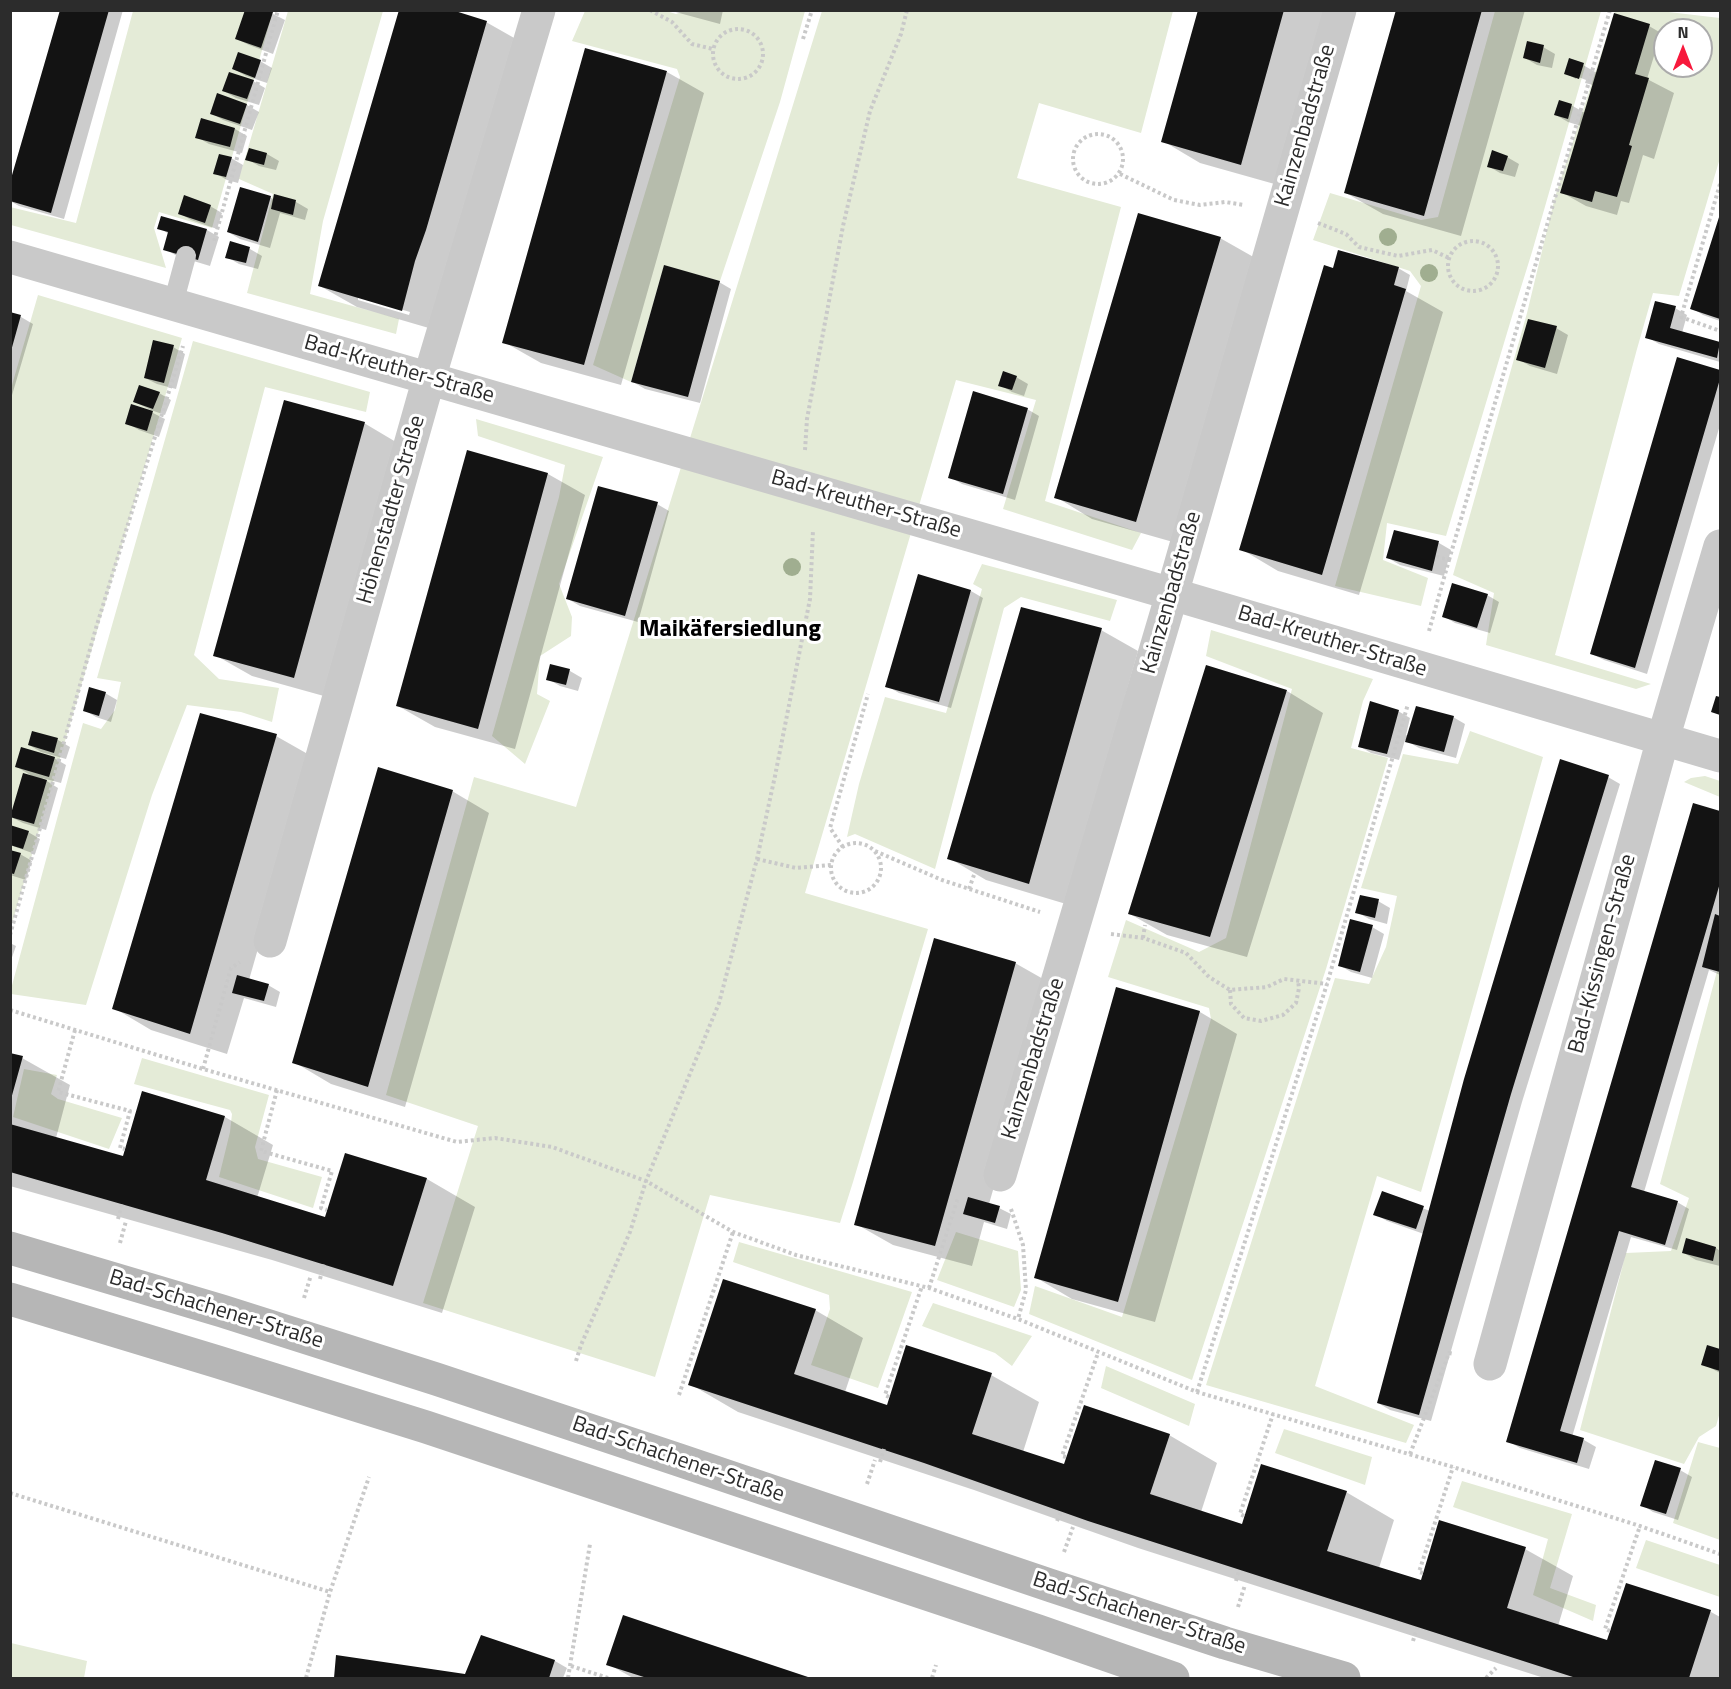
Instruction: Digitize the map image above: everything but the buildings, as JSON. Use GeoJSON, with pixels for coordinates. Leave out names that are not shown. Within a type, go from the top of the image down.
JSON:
{"type":"FeatureCollection","features":[{"type":"Feature","properties":{"kind":"main road","name":"Bad-Schachener-Straße"},"geometry":{"type":"LineString","coordinates":[[10,1248],[177,1297],[436,1379],[1063,1590],[1225,1643],[1344,1678]]}},
{"type":"Feature","properties":{"kind":"main road"},"geometry":{"type":"LineString","coordinates":[[10,1299],[426,1427],[1015,1623],[1173,1678]]}},
{"type":"Feature","properties":{"kind":"street","name":"Höhenstadter Straße"},"geometry":{"type":"LineString","coordinates":[[270,941],[430,378],[539,10]]}},
{"type":"Feature","properties":{"kind":"street","name":"Kainzenbadstraße"},"geometry":{"type":"LineString","coordinates":[[1000,1175],[1172,594],[1340,10]]}},
{"type":"Feature","properties":{"kind":"street","name":"Bad-Kreuther-Straße"},"geometry":{"type":"LineString","coordinates":[[10,257],[1172,594],[1720,756]]}},
{"type":"Feature","properties":{"kind":"street","name":"Bad-Kissingen-Straße"},"geometry":{"type":"LineString","coordinates":[[1490,1364],[1663,739],[1720,546]]}},
{"type":"Feature","properties":{"kind":"lane"},"geometry":{"type":"LineString","coordinates":[[184,307],[186,256]]}},
{"type":"Feature","properties":{"kind":"path"},"geometry":{"type":"LineString","coordinates":[[216,230],[278,10]]}},
{"type":"Feature","properties":{"kind":"path"},"geometry":{"type":"LineString","coordinates":[[650,10],[672,22],[692,44],[713,49]]}},
{"type":"Feature","properties":{"kind":"path"},"geometry":{"type":"LineString","coordinates":[[803,39],[812,10]]}},
{"type":"Feature","properties":{"kind":"path"},"geometry":{"type":"LineString","coordinates":[[804,458],[807,419],[843,226],[870,111],[901,34],[907,10]]}},
{"type":"Feature","properties":{"kind":"path"},"geometry":{"type":"LineString","coordinates":[[1197,1392],[1328,984],[1610,10]]}},
{"type":"Feature","properties":{"kind":"path"},"geometry":{"type":"LineString","coordinates":[[735,28],[745,29],[755,34],[761,42],[764,53],[762,63],[756,72],[747,78],[736,79],[726,76],[718,69],[713,60],[713,49],[717,39],[724,32],[735,28]]}},
{"type":"Feature","properties":{"kind":"path"},"geometry":{"type":"LineString","coordinates":[[1096,134],[1107,135],[1117,142],[1123,152],[1124,163],[1120,174],[1112,182],[1101,185],[1089,184],[1080,177],[1074,167],[1073,156],[1077,145],[1085,137],[1096,134]]}},
{"type":"Feature","properties":{"kind":"path"},"geometry":{"type":"LineString","coordinates":[[1120,174],[1174,200],[1200,205],[1225,202],[1248,205]]}},
{"type":"Feature","properties":{"kind":"path"},"geometry":{"type":"LineString","coordinates":[[1720,184],[1681,317],[1720,331]]}},
{"type":"Feature","properties":{"kind":"path"},"geometry":{"type":"LineString","coordinates":[[1471,241],[1482,242],[1492,249],[1497,258],[1498,269],[1494,280],[1486,289],[1475,292],[1464,291],[1454,284],[1448,274],[1449,258],[1451,252],[1460,244],[1471,241]]}},
{"type":"Feature","properties":{"kind":"path"},"geometry":{"type":"LineString","coordinates":[[1359,248],[1398,256],[1432,250],[1449,258]]}},
{"type":"Feature","properties":{"kind":"path"},"geometry":{"type":"LineString","coordinates":[[10,935],[184,307]]}},
{"type":"Feature","properties":{"kind":"path"},"geometry":{"type":"LineString","coordinates":[[576,1361],[581,1344],[630,1232],[646,1181],[719,1003],[776,776],[810,599],[813,554]]}},
{"type":"Feature","properties":{"kind":"path"},"geometry":{"type":"LineString","coordinates":[[1435,556],[1449,560]]}},
{"type":"Feature","properties":{"kind":"path"},"geometry":{"type":"LineString","coordinates":[[843,847],[830,828],[868,694]]}},
{"type":"Feature","properties":{"kind":"path"},"geometry":{"type":"LineString","coordinates":[[875,851],[881,860],[882,872],[878,882],[870,891],[859,894],[847,892],[838,886],[832,876],[831,865],[835,854],[843,847],[854,843],[865,844],[875,851],[942,880],[1042,912]]}},
{"type":"Feature","properties":{"kind":"path"},"geometry":{"type":"LineString","coordinates":[[757,859],[796,868],[831,865]]}},
{"type":"Feature","properties":{"kind":"path"},"geometry":{"type":"LineString","coordinates":[[969,889],[974,875]]}},
{"type":"Feature","properties":{"kind":"path"},"geometry":{"type":"LineString","coordinates":[[1143,938],[1145,925]]}},
{"type":"Feature","properties":{"kind":"path"},"geometry":{"type":"LineString","coordinates":[[1106,934],[1143,938],[1186,953],[1209,977],[1230,990],[1267,987],[1284,979],[1328,984]]}},
{"type":"Feature","properties":{"kind":"path"},"geometry":{"type":"LineString","coordinates":[[1230,990],[1231,1004],[1245,1018],[1261,1021],[1283,1015],[1296,1004],[1298,980]]}},
{"type":"Feature","properties":{"kind":"path"},"geometry":{"type":"LineString","coordinates":[[203,1069],[223,990]]}},
{"type":"Feature","properties":{"kind":"path"},"geometry":{"type":"LineString","coordinates":[[10,1010],[203,1069],[457,1142],[495,1138],[552,1147],[646,1181],[733,1232],[796,1256],[929,1288],[1018,1319],[1197,1392],[1453,1467],[1640,1526],[1720,1554]]}},
{"type":"Feature","properties":{"kind":"path"},"geometry":{"type":"LineString","coordinates":[[75,1030],[58,1092],[130,1111],[120,1148],[125,1149]]}},
{"type":"Feature","properties":{"kind":"path"},"geometry":{"type":"LineString","coordinates":[[278,1090],[261,1151],[332,1171],[321,1208],[327,1210]]}},
{"type":"Feature","properties":{"kind":"path"},"geometry":{"type":"LineString","coordinates":[[1000,1175],[1023,1245],[1026,1290],[1018,1319]]}},
{"type":"Feature","properties":{"kind":"path"},"geometry":{"type":"LineString","coordinates":[[929,1288],[958,1198]]}},
{"type":"Feature","properties":{"kind":"path"},"geometry":{"type":"LineString","coordinates":[[118,1218],[123,1204]]}},
{"type":"Feature","properties":{"kind":"path"},"geometry":{"type":"LineString","coordinates":[[679,1395],[733,1232]]}},
{"type":"Feature","properties":{"kind":"path"},"geometry":{"type":"LineString","coordinates":[[320,1279],[324,1264]]}},
{"type":"Feature","properties":{"kind":"path"},"geometry":{"type":"LineString","coordinates":[[889,1396],[885,1395],[922,1286]]}},
{"type":"Feature","properties":{"kind":"path"},"geometry":{"type":"LineString","coordinates":[[1066,1458],[1062,1456],[1098,1353]]}},
{"type":"Feature","properties":{"kind":"path"},"geometry":{"type":"LineString","coordinates":[[1410,1454],[1449,1353],[1490,1364]]}},
{"type":"Feature","properties":{"kind":"path"},"geometry":{"type":"LineString","coordinates":[[1245,1516],[1240,1514],[1273,1414]]}},
{"type":"Feature","properties":{"kind":"path"},"geometry":{"type":"LineString","coordinates":[[880,1462],[884,1449]]}},
{"type":"Feature","properties":{"kind":"path"},"geometry":{"type":"LineString","coordinates":[[1423,1573],[1419,1572],[1453,1467]]}},
{"type":"Feature","properties":{"kind":"path"},"geometry":{"type":"LineString","coordinates":[[306,1678],[330,1592],[369,1477]]}},
{"type":"Feature","properties":{"kind":"path"},"geometry":{"type":"LineString","coordinates":[[10,1493],[330,1592]]}},
{"type":"Feature","properties":{"kind":"path"},"geometry":{"type":"LineString","coordinates":[[1057,1521],[1061,1512]]}},
{"type":"Feature","properties":{"kind":"path"},"geometry":{"type":"LineString","coordinates":[[1610,1631],[1605,1629],[1640,1526]]}},
{"type":"Feature","properties":{"kind":"path"},"geometry":{"type":"LineString","coordinates":[[568,1678],[590,1544]]}},
{"type":"Feature","properties":{"kind":"path"},"geometry":{"type":"LineString","coordinates":[[1236,1581],[1239,1570]]}},
{"type":"Feature","properties":{"kind":"path"},"geometry":{"type":"LineString","coordinates":[[1413,1641],[1417,1628]]}},
{"type":"Feature","properties":{"kind":"path"},"geometry":{"type":"LineString","coordinates":[[932,1678],[936,1665]]}},
{"type":"Feature","properties":{"kind":"path"},"geometry":{"type":"LineString","coordinates":[[571,1666],[608,1678]]}},
{"type":"Feature","properties":{"kind":"path"},"geometry":{"type":"LineString","coordinates":[[1486,1678],[1496,1668]]}},
{"type":"Feature","properties":{"kind":"green space"},"geometry":{"type":"Polygon","coordinates":[[[663,10],[676,14],[686,10],[805,11],[780,102],[720,281],[664,266],[631,382],[593,365],[680,77],[677,69],[572,41],[585,11],[663,10]]]}},
{"type":"Feature","properties":{"kind":"green space"},"geometry":{"type":"Polygon","coordinates":[[[133,11],[273,11],[212,228],[159,212],[154,228],[166,268],[11,225],[10,207],[76,223],[133,11]]]}},
{"type":"Feature","properties":{"kind":"green space"},"geometry":{"type":"Polygon","coordinates":[[[288,11],[383,11],[323,221],[310,294],[399,319],[396,334],[247,293],[273,194],[239,179],[288,11]]]}},
{"type":"Feature","properties":{"kind":"green space"},"geometry":{"type":"Polygon","coordinates":[[[822,11],[1173,11],[1141,133],[1039,103],[1017,178],[1121,207],[1045,501],[1141,533],[1132,550],[1003,509],[1036,400],[956,380],[805,893],[928,929],[853,1182],[840,1223],[710,1195],[655,1377],[423,1303],[478,1126],[386,1095],[474,777],[576,807],[822,11]]]}},
{"type":"Feature","properties":{"kind":"green space"},"geometry":{"type":"Polygon","coordinates":[[[1495,11],[1601,11],[1532,252],[1446,536],[1387,523],[1383,560],[1428,578],[1421,606],[1335,586],[1421,286],[1410,271],[1313,240],[1330,193],[1421,220],[1438,217],[1495,11]]]}},
{"type":"Feature","properties":{"kind":"green space"},"geometry":{"type":"Polygon","coordinates":[[[1615,11],[1660,11],[1720,18],[1720,158],[1679,296],[1653,293],[1555,655],[1651,684],[1636,689],[1486,645],[1494,593],[1453,575],[1527,313],[1555,197],[1615,11]]]}},
{"type":"Feature","properties":{"kind":"green space"},"geometry":{"type":"Polygon","coordinates":[[[38,295],[182,338],[11,927],[10,392],[38,295]]]}},
{"type":"Feature","properties":{"kind":"green space"},"geometry":{"type":"Polygon","coordinates":[[[193,341],[370,392],[366,412],[265,387],[194,655],[219,679],[279,688],[272,722],[241,712],[187,705],[152,795],[86,1005],[11,994],[83,723],[101,729],[115,710],[121,682],[97,678],[193,341]]]}},
{"type":"Feature","properties":{"kind":"green space"},"geometry":{"type":"Polygon","coordinates":[[[476,419],[603,457],[559,584],[572,617],[571,636],[540,656],[537,694],[550,701],[525,764],[492,736],[559,497],[565,465],[478,436],[476,419]]]}},
{"type":"Feature","properties":{"kind":"green space"},"geometry":{"type":"Polygon","coordinates":[[[982,564],[1117,600],[1110,621],[1021,597],[1004,608],[935,869],[855,834],[847,837],[859,784],[885,697],[946,713],[982,589],[973,584],[982,564]]]}},
{"type":"Feature","properties":{"kind":"green space"},"geometry":{"type":"Polygon","coordinates":[[[1211,630],[1373,679],[1363,701],[1351,748],[1388,758],[1326,969],[1192,1380],[1029,1314],[1035,1286],[1122,1317],[1211,1019],[1209,1008],[1108,977],[1126,920],[1199,952],[1226,938],[1292,689],[1206,656],[1211,630]]]}},
{"type":"Feature","properties":{"kind":"green space"},"geometry":{"type":"Polygon","coordinates":[[[1470,731],[1543,757],[1421,1192],[1377,1176],[1315,1386],[1414,1425],[1406,1443],[1206,1385],[1335,978],[1369,984],[1386,947],[1397,896],[1361,888],[1403,754],[1458,764],[1470,731]]]}},
{"type":"Feature","properties":{"kind":"green space"},"geometry":{"type":"Polygon","coordinates":[[[1705,776],[1720,781],[1720,797],[1684,782],[1691,778],[1705,776]]]}},
{"type":"Feature","properties":{"kind":"green space"},"geometry":{"type":"Polygon","coordinates":[[[1720,960],[1720,1412],[1716,1426],[1699,1437],[1684,1464],[1580,1430],[1626,1253],[1671,1251],[1689,1198],[1660,1184],[1720,960]]]}},
{"type":"Feature","properties":{"kind":"green space"},"geometry":{"type":"Polygon","coordinates":[[[142,1058],[269,1095],[255,1147],[258,1159],[322,1177],[313,1208],[219,1177],[230,1132],[232,1114],[230,1110],[134,1084],[142,1058]]]}},
{"type":"Feature","properties":{"kind":"green space"},"geometry":{"type":"Polygon","coordinates":[[[24,1069],[57,1075],[51,1094],[58,1099],[122,1118],[109,1149],[13,1117],[24,1069]]]}},
{"type":"Feature","properties":{"kind":"green space"},"geometry":{"type":"Polygon","coordinates":[[[956,1232],[1018,1251],[1021,1290],[1014,1307],[937,1280],[956,1232]]]}},
{"type":"Feature","properties":{"kind":"green space"},"geometry":{"type":"Polygon","coordinates":[[[739,1242],[912,1292],[878,1388],[811,1365],[830,1309],[829,1295],[733,1262],[739,1242]]]}},
{"type":"Feature","properties":{"kind":"green space"},"geometry":{"type":"Polygon","coordinates":[[[933,1303],[1032,1336],[1012,1366],[995,1353],[922,1326],[933,1303]]]}},
{"type":"Feature","properties":{"kind":"green space"},"geometry":{"type":"Polygon","coordinates":[[[1106,1366],[1195,1404],[1189,1426],[1101,1388],[1106,1366]]]}},
{"type":"Feature","properties":{"kind":"green space"},"geometry":{"type":"Polygon","coordinates":[[[1284,1429],[1372,1457],[1365,1485],[1275,1453],[1284,1429]]]}},
{"type":"Feature","properties":{"kind":"green space"},"geometry":{"type":"Polygon","coordinates":[[[1698,1442],[1720,1448],[1720,1540],[1673,1523],[1698,1442]]]}},
{"type":"Feature","properties":{"kind":"green space"},"geometry":{"type":"Polygon","coordinates":[[[1462,1481],[1572,1514],[1550,1588],[1596,1605],[1593,1621],[1533,1595],[1548,1539],[1453,1507],[1462,1481]]]}},
{"type":"Feature","properties":{"kind":"green space"},"geometry":{"type":"Polygon","coordinates":[[[1646,1540],[1720,1565],[1720,1597],[1636,1568],[1646,1540]]]}},
{"type":"Feature","properties":{"kind":"green space"},"geometry":{"type":"Polygon","coordinates":[[[11,1643],[87,1661],[84,1678],[11,1678],[11,1643]]]}},
{"type":"Feature","properties":{"kind":"district","name":"Maikäfersiedlung"},"geometry":{"type":"Point","coordinates":[730,630]}}]}
